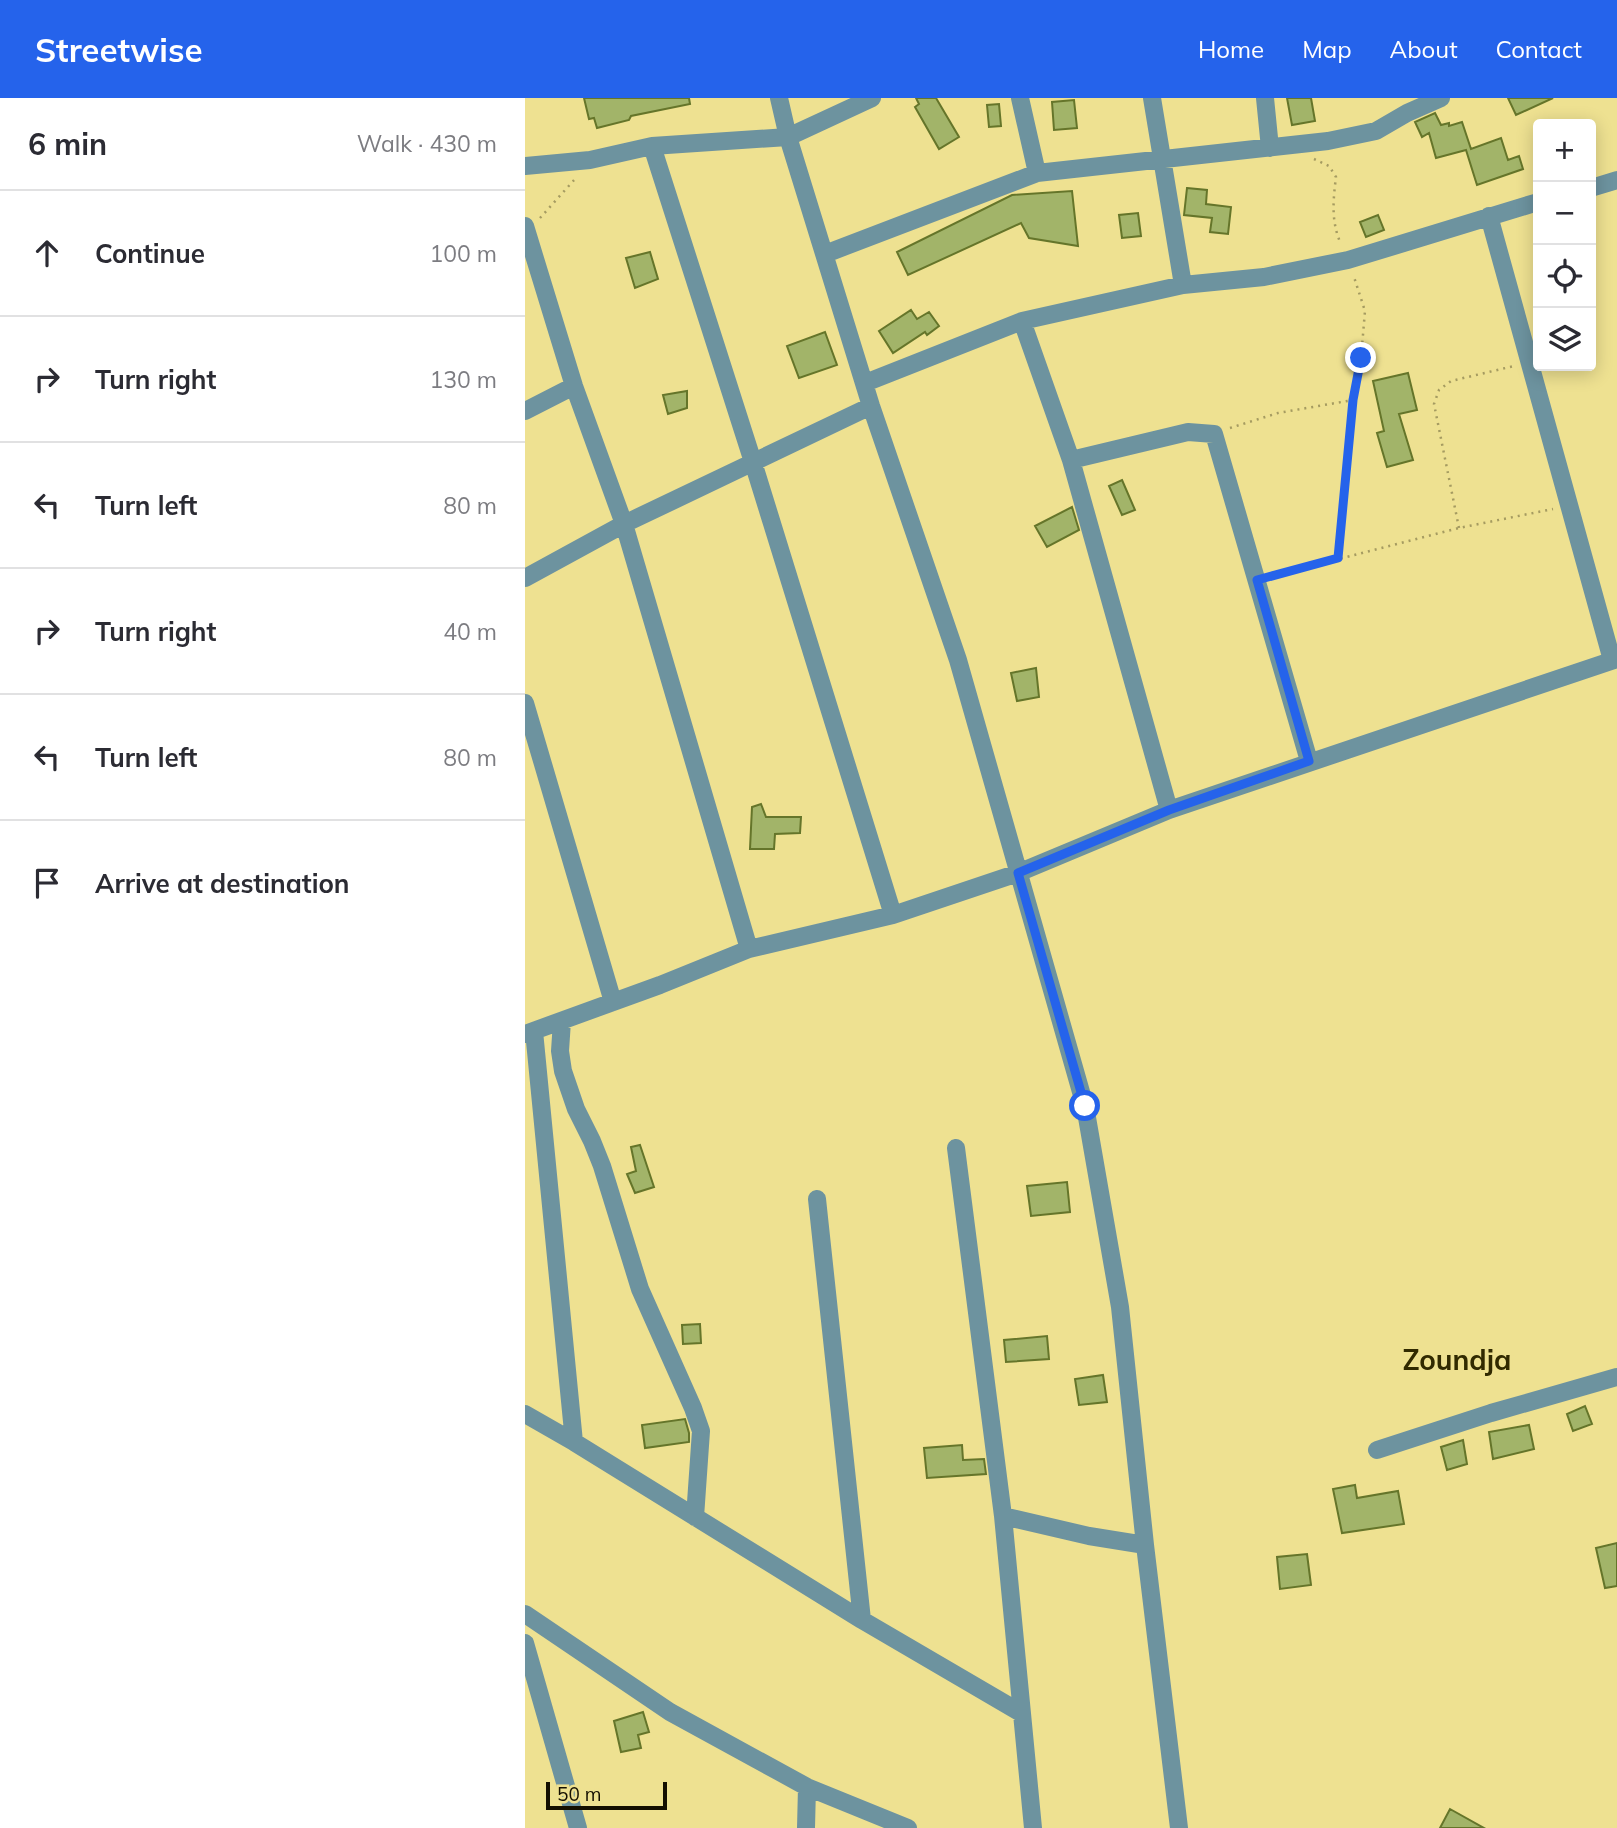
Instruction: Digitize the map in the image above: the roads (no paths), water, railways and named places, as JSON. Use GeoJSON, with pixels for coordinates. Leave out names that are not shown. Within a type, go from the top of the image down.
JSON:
{"type":"FeatureCollection","features":[{"type":"Feature","properties":{"kind":"street"},"geometry":{"type":"LineString","coordinates":[[779,98],[788,137],[871,406],[958,660],[1085,1106],[1120,1307],[1179,1828]]}},
{"type":"Feature","properties":{"kind":"street"},"geometry":{"type":"LineString","coordinates":[[525,166],[590,160],[652,146],[788,137],[872,98]]}},
{"type":"Feature","properties":{"kind":"street"},"geometry":{"type":"LineString","coordinates":[[1020,98],[1037,173]]}},
{"type":"Feature","properties":{"kind":"street"},"geometry":{"type":"LineString","coordinates":[[1152,98],[1183,285]]}},
{"type":"Feature","properties":{"kind":"street"},"geometry":{"type":"LineString","coordinates":[[1265,98],[1270,148]]}},
{"type":"Feature","properties":{"kind":"street"},"geometry":{"type":"LineString","coordinates":[[825,254],[1037,173],[1212,152],[1270,148],[1376,131],[1405,106],[1441,98]]}},
{"type":"Feature","properties":{"kind":"street"},"geometry":{"type":"LineString","coordinates":[[652,146],[893,915]]}},
{"type":"Feature","properties":{"kind":"street"},"geometry":{"type":"LineString","coordinates":[[1596,186],[1617,180]]}},
{"type":"Feature","properties":{"kind":"street"},"geometry":{"type":"LineString","coordinates":[[865,383],[1022,321],[1183,285],[1264,277],[1349,260],[1533,203]]}},
{"type":"Feature","properties":{"kind":"street"},"geometry":{"type":"LineString","coordinates":[[574,1442],[529,1032],[749,949],[893,915],[1018,873],[1169,810],[1615,660],[1568,506],[1489,216]]}},
{"type":"Feature","properties":{"kind":"street"},"geometry":{"type":"LineString","coordinates":[[526,228],[574,386],[624,524],[749,949]]}},
{"type":"Feature","properties":{"kind":"street"},"geometry":{"type":"LineString","coordinates":[[1022,321],[1070,460],[1169,810]]}},
{"type":"Feature","properties":{"kind":"street"},"geometry":{"type":"LineString","coordinates":[[525,411],[574,386]]}},
{"type":"Feature","properties":{"kind":"street"},"geometry":{"type":"LineString","coordinates":[[525,578],[624,524],[871,406]]}},
{"type":"Feature","properties":{"kind":"street"},"geometry":{"type":"LineString","coordinates":[[1070,460],[1188,432],[1214,434],[1309,761]]}},
{"type":"Feature","properties":{"kind":"street"},"geometry":{"type":"LineString","coordinates":[[525,703],[613,1002]]}},
{"type":"Feature","properties":{"kind":"street"},"geometry":{"type":"LineString","coordinates":[[562,1021],[560,1051],[563,1070],[576,1109],[602,1166],[640,1289],[701,1431],[695,1517]]}},
{"type":"Feature","properties":{"kind":"street"},"geometry":{"type":"LineString","coordinates":[[956,1147],[1003,1516],[1033,1828]]}},
{"type":"Feature","properties":{"kind":"street"},"geometry":{"type":"LineString","coordinates":[[817,1199],[862,1620]]}},
{"type":"Feature","properties":{"kind":"street"},"geometry":{"type":"LineString","coordinates":[[1377,1451],[1491,1413],[1617,1377]]}},
{"type":"Feature","properties":{"kind":"street"},"geometry":{"type":"LineString","coordinates":[[525,1414],[862,1620],[1021,1713]]}},
{"type":"Feature","properties":{"kind":"street"},"geometry":{"type":"LineString","coordinates":[[1003,1516],[1089,1536],[1145,1545]]}},
{"type":"Feature","properties":{"kind":"street"},"geometry":{"type":"LineString","coordinates":[[525,1615],[670,1712],[807,1787],[908,1828]]}},
{"type":"Feature","properties":{"kind":"street"},"geometry":{"type":"LineString","coordinates":[[525,1643],[578,1828]]}},
{"type":"Feature","properties":{"kind":"street"},"geometry":{"type":"LineString","coordinates":[[806,1828],[807,1787]]}},
{"type":"Feature","properties":{"kind":"district","name":"Zoundja"},"geometry":{"type":"Point","coordinates":[1457,1359]}}]}
